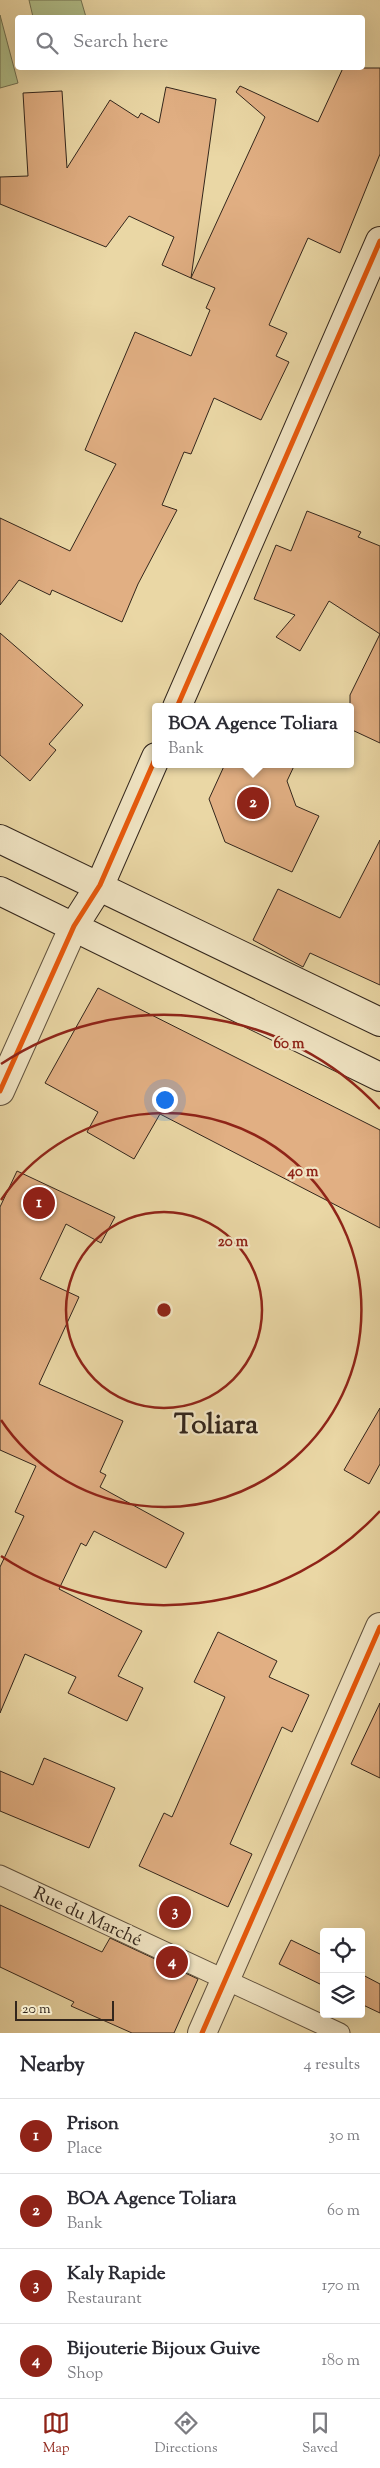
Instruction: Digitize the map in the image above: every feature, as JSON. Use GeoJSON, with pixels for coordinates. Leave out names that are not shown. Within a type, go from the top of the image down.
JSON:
{"type":"FeatureCollection","features":[{"type":"Feature","properties":{"kind":"street"},"geometry":{"type":"LineString","coordinates":[[179,703],[380,241]]}},
{"type":"Feature","properties":{"kind":"street"},"geometry":{"type":"LineString","coordinates":[[0,1090],[74,926],[100,885],[152,766]]}},
{"type":"Feature","properties":{"kind":"street"},"geometry":{"type":"LineString","coordinates":[[0,838],[380,1022]]}},
{"type":"Feature","properties":{"kind":"street"},"geometry":{"type":"LineString","coordinates":[[0,891],[380,1077]]}},
{"type":"Feature","properties":{"kind":"street"},"geometry":{"type":"LineString","coordinates":[[202,2033],[380,1626]]}},
{"type":"Feature","properties":{"kind":"lane","name":"Rue du Marché"},"geometry":{"type":"LineString","coordinates":[[0,1874],[340,2033]]}},
{"type":"Feature","properties":{"kind":"green space"},"geometry":{"type":"Polygon","coordinates":[[[29,0],[81,0],[85,15],[33,15],[29,0]]]}},
{"type":"Feature","properties":{"kind":"green space"},"geometry":{"type":"Polygon","coordinates":[[[0,15],[18,83],[0,88],[0,15]]]}},
{"type":"Feature","properties":{"kind":"building"},"geometry":{"type":"Polygon","coordinates":[[[380,68],[380,154],[340,253],[308,238],[269,325],[287,333],[276,356],[289,362],[261,420],[214,398],[191,454],[184,452],[162,505],[177,510],[138,584],[122,622],[52,590],[50,595],[19,580],[0,605],[0,518],[70,551],[116,464],[85,450],[135,332],[191,356],[210,310],[206,308],[215,288],[191,278],[265,117],[236,92],[240,86],[318,122],[342,70],[380,68]]]}},
{"type":"Feature","properties":{"kind":"building"},"geometry":{"type":"Polygon","coordinates":[[[166,87],[216,99],[191,278],[162,265],[174,237],[129,216],[106,247],[0,204],[0,177],[28,176],[23,93],[62,91],[67,168],[110,100],[138,118],[141,113],[159,123],[166,87]]]}},
{"type":"Feature","properties":{"kind":"building"},"geometry":{"type":"Polygon","coordinates":[[[307,511],[361,532],[358,537],[380,546],[380,634],[329,601],[300,651],[276,637],[295,615],[254,599],[276,545],[291,551],[307,511]]]}},
{"type":"Feature","properties":{"kind":"building"},"geometry":{"type":"Polygon","coordinates":[[[0,633],[83,705],[49,744],[56,750],[30,781],[0,755],[0,633]]]}},
{"type":"Feature","properties":{"kind":"building"},"geometry":{"type":"Polygon","coordinates":[[[380,634],[380,743],[354,731],[354,703],[350,703],[350,695],[380,634]]]}},
{"type":"Feature","properties":{"kind":"building"},"geometry":{"type":"Polygon","coordinates":[[[223,768],[293,768],[287,781],[296,806],[319,816],[292,872],[225,842],[209,799],[223,768]]]}},
{"type":"Feature","properties":{"kind":"building"},"geometry":{"type":"Polygon","coordinates":[[[380,840],[380,985],[310,953],[303,967],[253,940],[278,889],[340,918],[380,840]]]}},
{"type":"Feature","properties":{"kind":"building"},"geometry":{"type":"Polygon","coordinates":[[[98,988],[380,1130],[380,1228],[160,1114],[134,1159],[87,1132],[98,1112],[45,1083],[98,988]]]}},
{"type":"Feature","properties":{"kind":"building"},"geometry":{"type":"Polygon","coordinates":[[[17,1171],[115,1217],[101,1243],[66,1224],[40,1279],[79,1297],[39,1384],[123,1421],[100,1472],[106,1475],[100,1487],[184,1533],[166,1568],[94,1531],[86,1546],[81,1543],[59,1589],[142,1631],[118,1676],[143,1688],[127,1721],[68,1693],[76,1677],[25,1654],[0,1713],[0,1567],[24,1516],[15,1512],[36,1466],[0,1450],[0,1207],[17,1171]]]}},
{"type":"Feature","properties":{"kind":"building"},"geometry":{"type":"Polygon","coordinates":[[[380,1408],[380,1464],[369,1484],[344,1470],[380,1408]]]}},
{"type":"Feature","properties":{"kind":"building"},"geometry":{"type":"Polygon","coordinates":[[[218,1632],[277,1661],[269,1677],[309,1695],[292,1732],[282,1727],[230,1844],[252,1854],[228,1907],[139,1866],[164,1813],[172,1817],[225,1697],[194,1682],[218,1632]]]}},
{"type":"Feature","properties":{"kind":"building"},"geometry":{"type":"Polygon","coordinates":[[[380,1703],[380,1778],[351,1764],[380,1703]]]}},
{"type":"Feature","properties":{"kind":"building"},"geometry":{"type":"Polygon","coordinates":[[[44,1758],[115,1788],[89,1848],[0,1811],[0,1771],[33,1785],[44,1758]]]}},
{"type":"Feature","properties":{"kind":"building"},"geometry":{"type":"Polygon","coordinates":[[[0,1905],[102,1952],[110,1938],[198,1979],[174,2033],[132,2033],[71,2006],[74,2002],[0,1967],[0,1905]]]}},
{"type":"Feature","properties":{"kind":"building"},"geometry":{"type":"Polygon","coordinates":[[[291,1940],[320,1954],[320,1984],[279,1964],[291,1940]]]}},
{"type":"Feature","properties":{"kind":"building"},"geometry":{"type":"Polygon","coordinates":[[[365,1976],[380,1984],[380,2013],[365,2006],[365,1976]]]}},
{"type":"Feature","properties":{"kind":"cycle path"},"geometry":{"type":"LineString","coordinates":[[179,703],[380,241]]}},
{"type":"Feature","properties":{"kind":"cycle path"},"geometry":{"type":"LineString","coordinates":[[0,1091],[74,926],[100,885],[152,766]]}},
{"type":"Feature","properties":{"kind":"cycle path"},"geometry":{"type":"LineString","coordinates":[[202,2033],[380,1627]]}},
{"type":"Feature","properties":{"kind":"place","name":"BOA Agence Toliara"},"geometry":{"type":"Point","coordinates":[253,803]}},
{"type":"Feature","properties":{"kind":"place","name":"Prison"},"geometry":{"type":"Point","coordinates":[39,1203]}},
{"type":"Feature","properties":{"kind":"place","name":"Kaly Rapide"},"geometry":{"type":"Point","coordinates":[175,1912]}},
{"type":"Feature","properties":{"kind":"place","name":"Bijouterie Bijoux Guive"},"geometry":{"type":"Point","coordinates":[172,1962]}},
{"type":"Feature","properties":{"kind":"district","name":"Toliara"},"geometry":{"type":"Point","coordinates":[216,1423]}}]}
